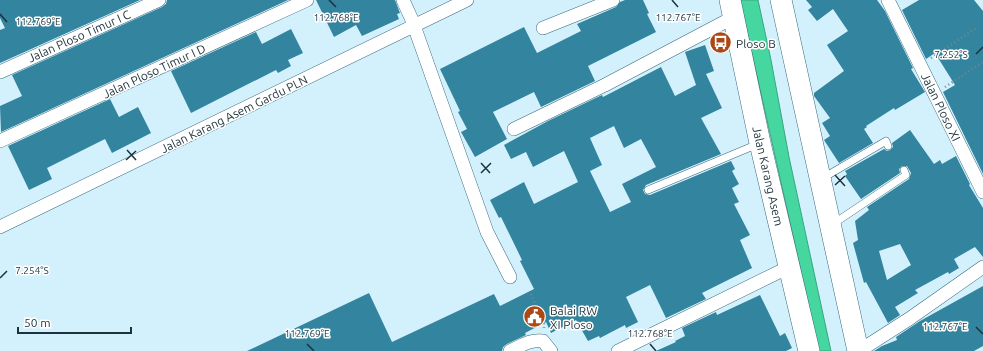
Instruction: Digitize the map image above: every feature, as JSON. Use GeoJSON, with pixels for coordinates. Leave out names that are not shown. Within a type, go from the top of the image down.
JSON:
{"type":"FeatureCollection","features":[{"type":"Feature","properties":{"kind":"main road"},"geometry":{"type":"LineString","coordinates":[[781,0],[859,351]]}},
{"type":"Feature","properties":{"kind":"main road","name":"Jalan Karang Asem"},"geometry":{"type":"LineString","coordinates":[[732,9],[760,143],[809,351]]}},
{"type":"Feature","properties":{"kind":"street","name":"Jalan Ploso Timur I C"},"geometry":{"type":"LineString","coordinates":[[0,72],[159,0]]}},
{"type":"Feature","properties":{"kind":"street","name":"Jalan Ploso Timur I D"},"geometry":{"type":"LineString","coordinates":[[0,141],[307,0]]}},
{"type":"Feature","properties":{"kind":"street"},"geometry":{"type":"LineString","coordinates":[[403,0],[487,232],[510,277]]}},
{"type":"Feature","properties":{"kind":"street","name":"Jalan Karang Asem Gardu PLN"},"geometry":{"type":"LineString","coordinates":[[0,227],[401,33],[466,0]]}},
{"type":"Feature","properties":{"kind":"street"},"geometry":{"type":"LineString","coordinates":[[543,28],[613,0]]}},
{"type":"Feature","properties":{"kind":"street","name":"Jalan Ploso XI"},"geometry":{"type":"LineString","coordinates":[[888,0],[983,192]]}},
{"type":"Feature","properties":{"kind":"street"},"geometry":{"type":"LineString","coordinates":[[514,129],[605,85],[732,9]]}},
{"type":"Feature","properties":{"kind":"street"},"geometry":{"type":"LineString","coordinates":[[618,351],[789,267]]}},
{"type":"Feature","properties":{"kind":"street"},"geometry":{"type":"LineString","coordinates":[[859,351],[983,267]]}},
{"type":"Feature","properties":{"kind":"street"},"geometry":{"type":"LineString","coordinates":[[510,351],[542,344]]}},
{"type":"Feature","properties":{"kind":"lane"},"geometry":{"type":"LineString","coordinates":[[820,180],[886,141],[888,146]]}},
{"type":"Feature","properties":{"kind":"lane"},"geometry":{"type":"LineString","coordinates":[[648,190],[760,143]]}},
{"type":"Feature","properties":{"kind":"lane"},"geometry":{"type":"LineString","coordinates":[[830,226],[906,175],[904,170]]}},
{"type":"Feature","properties":{"kind":"path"},"geometry":{"type":"LineString","coordinates":[[920,65],[978,27]]}},
{"type":"Feature","properties":{"kind":"path"},"geometry":{"type":"LineString","coordinates":[[934,94],[983,62]]}},
{"type":"Feature","properties":{"kind":"path"},"geometry":{"type":"LineString","coordinates":[[531,294],[544,323],[542,344]]}},
{"type":"Feature","properties":{"kind":"shaded area"},"geometry":{"type":"Polygon","coordinates":[[[740,0],[758,0],[789,157],[831,351],[819,351],[740,0]]]}},
{"type":"Feature","properties":{"kind":"building"},"geometry":{"type":"Polygon","coordinates":[[[0,0],[140,0],[0,63],[0,30],[5,28],[0,18],[0,0]]]}},
{"type":"Feature","properties":{"kind":"building"},"geometry":{"type":"Polygon","coordinates":[[[167,0],[288,0],[1,132],[0,106],[22,96],[12,75],[162,7],[166,4],[167,0]]]}},
{"type":"Feature","properties":{"kind":"building"},"geometry":{"type":"Polygon","coordinates":[[[316,0],[395,0],[400,13],[397,14],[399,19],[362,36],[356,25],[334,37],[316,0]]]}},
{"type":"Feature","properties":{"kind":"building"},"geometry":{"type":"Polygon","coordinates":[[[625,0],[643,0],[649,13],[647,14],[656,32],[588,66],[595,81],[541,107],[534,92],[493,112],[507,139],[475,157],[461,132],[467,129],[458,112],[460,111],[440,69],[524,27],[537,53],[581,31],[577,24],[616,7],[620,2],[625,0]]]}},
{"type":"Feature","properties":{"kind":"building"},"geometry":{"type":"Polygon","coordinates":[[[806,0],[877,0],[885,11],[913,68],[911,69],[925,92],[895,110],[894,108],[866,126],[867,127],[864,129],[873,143],[839,163],[824,140],[830,136],[822,123],[830,118],[814,96],[814,93],[844,71],[827,45],[848,31],[833,9],[817,21],[808,10],[812,7],[806,0]]]}},
{"type":"Feature","properties":{"kind":"building"},"geometry":{"type":"Polygon","coordinates":[[[919,0],[974,0],[983,11],[983,174],[943,92],[955,85],[935,53],[926,59],[902,10],[919,0]]]}},
{"type":"Feature","properties":{"kind":"building"},"geometry":{"type":"Polygon","coordinates":[[[291,29],[303,53],[288,60],[291,66],[278,73],[276,70],[191,113],[171,71],[256,32],[262,44],[291,29]]]}},
{"type":"Feature","properties":{"kind":"building"},"geometry":{"type":"Polygon","coordinates":[[[705,45],[714,71],[706,74],[722,108],[701,118],[721,154],[646,185],[643,190],[645,194],[650,195],[731,161],[735,169],[732,171],[739,184],[732,188],[739,202],[734,204],[750,235],[740,240],[752,268],[702,293],[706,299],[666,318],[650,285],[626,297],[638,322],[626,328],[625,325],[600,338],[599,336],[588,341],[576,320],[551,333],[546,322],[525,333],[526,335],[507,344],[503,347],[502,351],[247,351],[369,293],[392,342],[494,294],[500,306],[534,289],[501,217],[499,218],[490,200],[524,182],[534,204],[578,182],[564,151],[533,167],[526,152],[511,159],[504,145],[548,121],[602,95],[603,97],[661,67],[675,96],[696,85],[685,52],[705,45]],[[614,126],[590,138],[602,165],[590,171],[610,212],[631,202],[622,184],[656,167],[641,139],[624,148],[614,126]]]}},
{"type":"Feature","properties":{"kind":"building"},"geometry":{"type":"Polygon","coordinates":[[[110,99],[119,117],[138,107],[151,133],[112,153],[105,139],[47,168],[52,179],[29,190],[8,146],[110,99]]]}},
{"type":"Feature","properties":{"kind":"building"},"geometry":{"type":"Polygon","coordinates":[[[910,130],[934,164],[940,160],[942,164],[956,156],[970,184],[969,185],[983,208],[983,257],[975,247],[954,259],[959,268],[949,274],[948,272],[915,290],[918,293],[895,307],[900,315],[888,323],[866,282],[864,283],[853,243],[858,240],[855,221],[869,210],[867,207],[909,179],[911,173],[907,166],[902,166],[899,169],[900,173],[861,199],[845,176],[847,174],[845,171],[884,149],[887,151],[890,150],[893,147],[892,143],[910,130]],[[900,244],[879,251],[887,280],[911,265],[900,244]]]}},
{"type":"Feature","properties":{"kind":"building"},"geometry":{"type":"Polygon","coordinates":[[[983,286],[983,346],[974,351],[874,351],[897,340],[896,337],[920,321],[983,286]]]}},
{"type":"Feature","properties":{"kind":"building"},"geometry":{"type":"Polygon","coordinates":[[[760,295],[780,336],[785,333],[792,348],[786,351],[656,351],[685,336],[682,328],[716,312],[717,315],[760,295]]]}},
{"type":"Feature","properties":{"kind":"place","name":"Ploso B"},"geometry":{"type":"Point","coordinates":[720,43]}},
{"type":"Feature","properties":{"kind":"place","name":"Balai RW XI Ploso"},"geometry":{"type":"Point","coordinates":[534,317]}}]}
